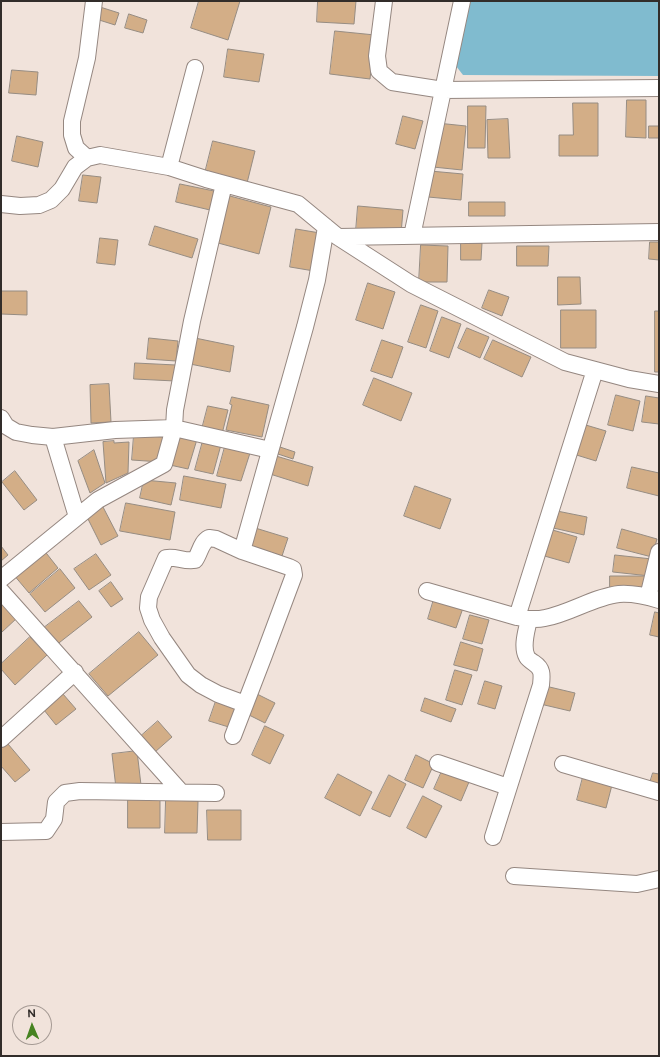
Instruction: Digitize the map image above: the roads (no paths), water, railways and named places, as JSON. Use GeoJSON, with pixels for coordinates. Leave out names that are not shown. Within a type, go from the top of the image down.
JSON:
{"type":"FeatureCollection","features":[{"type":"Feature","properties":{"kind":"street"},"geometry":{"type":"LineString","coordinates":[[87,158],[76,148],[72,135],[72,121],[87,58],[94,1]]}},
{"type":"Feature","properties":{"kind":"street"},"geometry":{"type":"LineString","coordinates":[[384,1],[377,56],[379,71],[392,82],[443,90],[659,88]]}},
{"type":"Feature","properties":{"kind":"street"},"geometry":{"type":"LineString","coordinates":[[412,236],[462,1]]}},
{"type":"Feature","properties":{"kind":"street"},"geometry":{"type":"LineString","coordinates":[[169,167],[195,68]]}},
{"type":"Feature","properties":{"kind":"street"},"geometry":{"type":"LineString","coordinates":[[1,204],[20,206],[38,204],[51,200],[62,189],[75,167],[87,158],[100,155],[169,167],[298,204],[332,232],[411,284],[565,362],[629,379],[659,384]]}},
{"type":"Feature","properties":{"kind":"street"},"geometry":{"type":"LineString","coordinates":[[1,579],[98,500],[164,464],[174,428],[175,410],[192,320],[224,184]]}},
{"type":"Feature","properties":{"kind":"street"},"geometry":{"type":"LineString","coordinates":[[332,232],[412,236],[659,232]]}},
{"type":"Feature","properties":{"kind":"street"},"geometry":{"type":"LineString","coordinates":[[242,551],[305,328],[317,280],[332,232]]}},
{"type":"Feature","properties":{"kind":"street"},"geometry":{"type":"LineString","coordinates":[[493,836],[541,685],[540,667],[527,658],[525,652],[523,618],[595,370]]}},
{"type":"Feature","properties":{"kind":"street"},"geometry":{"type":"LineString","coordinates":[[1,418],[6,426],[16,432],[32,435],[54,436],[115,430],[174,428],[270,450]]}},
{"type":"Feature","properties":{"kind":"street"},"geometry":{"type":"LineString","coordinates":[[54,436],[77,517]]}},
{"type":"Feature","properties":{"kind":"street"},"geometry":{"type":"LineString","coordinates":[[233,736],[294,575],[293,569],[289,567],[242,551],[216,539],[209,538],[203,543],[199,554],[194,560],[188,562],[171,557],[166,558],[149,597],[148,608],[152,620],[162,638],[188,675],[201,685],[218,694],[245,704]]}},
{"type":"Feature","properties":{"kind":"street"},"geometry":{"type":"LineString","coordinates":[[427,591],[523,618],[544,619],[604,597],[620,594],[639,594],[653,598],[659,552]]}},
{"type":"Feature","properties":{"kind":"street"},"geometry":{"type":"LineString","coordinates":[[1,591],[181,792]]}},
{"type":"Feature","properties":{"kind":"street"},"geometry":{"type":"LineString","coordinates":[[1,740],[75,672]]}},
{"type":"Feature","properties":{"kind":"street"},"geometry":{"type":"LineString","coordinates":[[438,762],[508,787]]}},
{"type":"Feature","properties":{"kind":"street"},"geometry":{"type":"LineString","coordinates":[[563,764],[659,792]]}},
{"type":"Feature","properties":{"kind":"street"},"geometry":{"type":"LineString","coordinates":[[1,832],[46,831],[54,819],[56,802],[65,793],[80,791],[216,793]]}},
{"type":"Feature","properties":{"kind":"street"},"geometry":{"type":"LineString","coordinates":[[514,876],[637,884],[659,879]]}},
{"type":"Feature","properties":{"kind":"water"},"geometry":{"type":"Polygon","coordinates":[[[467,1],[659,1],[659,76],[463,75],[456,66],[467,1]]]}}]}
